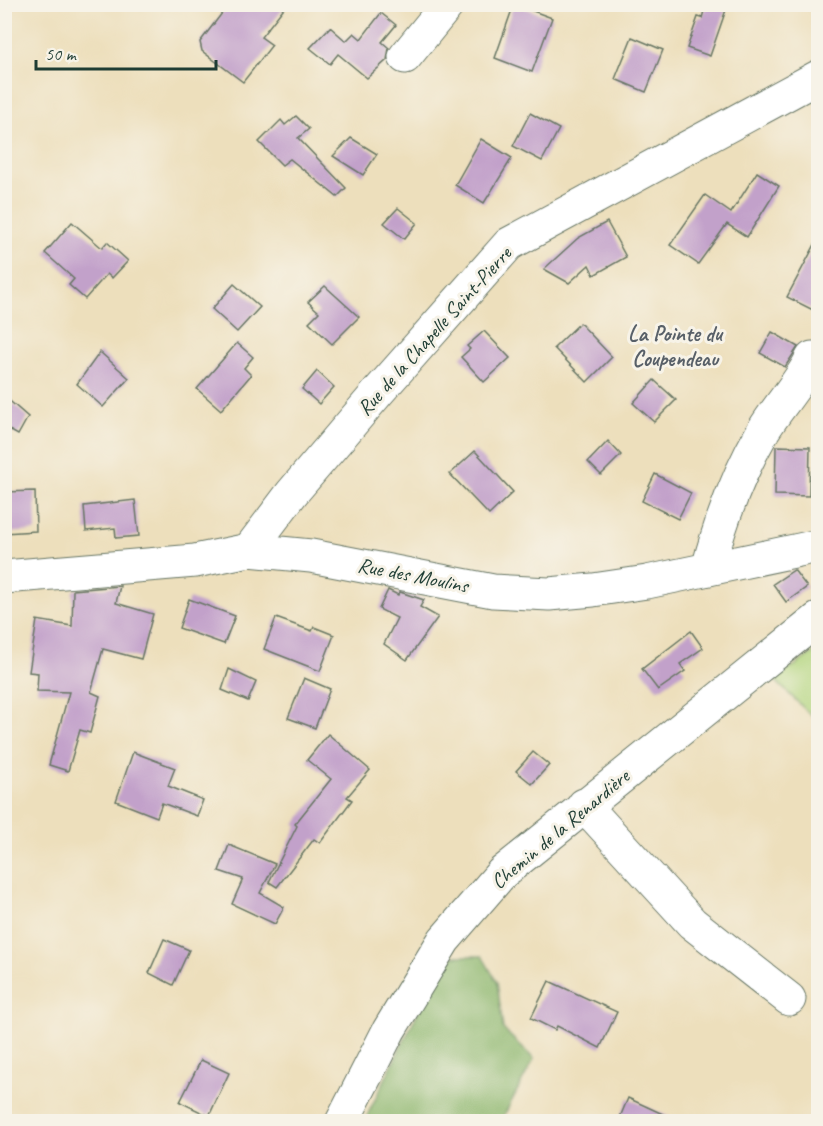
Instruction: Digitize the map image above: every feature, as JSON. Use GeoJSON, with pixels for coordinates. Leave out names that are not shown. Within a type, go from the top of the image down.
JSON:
{"type":"FeatureCollection","features":[{"type":"Feature","properties":{"kind":"street"},"geometry":{"type":"LineString","coordinates":[[405,57],[448,4]]}},
{"type":"Feature","properties":{"kind":"street","name":"Rue de la Chapelle Saint-Pierre"},"geometry":{"type":"LineString","coordinates":[[249,550],[292,493],[509,244],[819,77]]}},
{"type":"Feature","properties":{"kind":"street"},"geometry":{"type":"LineString","coordinates":[[708,569],[719,524],[736,482],[764,429],[800,382],[812,358]]}},
{"type":"Feature","properties":{"kind":"street","name":"Rue des Moulins"},"geometry":{"type":"LineString","coordinates":[[4,578],[195,561],[249,550],[311,556],[493,591],[549,594],[593,590],[819,546]]}},
{"type":"Feature","properties":{"kind":"street","name":"Chemin de la Renardière"},"geometry":{"type":"LineString","coordinates":[[342,1122],[389,1030],[444,940],[502,873],[819,619]]}},
{"type":"Feature","properties":{"kind":"street"},"geometry":{"type":"LineString","coordinates":[[584,805],[692,923],[789,999]]}},
{"type":"Feature","properties":{"kind":"green space"},"geometry":{"type":"Polygon","coordinates":[[[818,649],[818,722],[775,680],[818,649]]]}},
{"type":"Feature","properties":{"kind":"green space"},"geometry":{"type":"Polygon","coordinates":[[[453,956],[482,956],[497,982],[503,1029],[534,1059],[501,1121],[364,1122],[420,1008],[453,956]]]}},
{"type":"Feature","properties":{"kind":"building"},"geometry":{"type":"Polygon","coordinates":[[[229,4],[287,4],[261,37],[272,45],[243,82],[202,51],[200,42],[229,4]]]}},
{"type":"Feature","properties":{"kind":"building"},"geometry":{"type":"Polygon","coordinates":[[[514,4],[552,18],[532,72],[495,58],[514,4]]]}},
{"type":"Feature","properties":{"kind":"building"},"geometry":{"type":"Polygon","coordinates":[[[706,4],[728,4],[710,56],[687,48],[698,17],[702,18],[706,4]]]}},
{"type":"Feature","properties":{"kind":"building"},"geometry":{"type":"Polygon","coordinates":[[[381,13],[396,25],[382,42],[389,48],[387,60],[367,78],[338,54],[330,64],[310,48],[330,27],[346,41],[354,33],[361,39],[381,13]]]}},
{"type":"Feature","properties":{"kind":"building"},"geometry":{"type":"Polygon","coordinates":[[[632,37],[663,50],[646,92],[615,79],[632,37]]]}},
{"type":"Feature","properties":{"kind":"building"},"geometry":{"type":"Polygon","coordinates":[[[530,113],[559,129],[542,161],[513,146],[530,113]]]}},
{"type":"Feature","properties":{"kind":"building"},"geometry":{"type":"Polygon","coordinates":[[[296,116],[309,129],[298,138],[346,188],[337,197],[290,159],[282,165],[259,142],[281,120],[285,125],[296,116]]]}},
{"type":"Feature","properties":{"kind":"building"},"geometry":{"type":"Polygon","coordinates":[[[351,138],[377,154],[363,175],[333,156],[351,138]]]}},
{"type":"Feature","properties":{"kind":"building"},"geometry":{"type":"Polygon","coordinates":[[[481,139],[512,158],[484,203],[455,185],[481,139]]]}},
{"type":"Feature","properties":{"kind":"building"},"geometry":{"type":"Polygon","coordinates":[[[757,172],[779,186],[747,237],[727,224],[698,264],[670,245],[705,195],[731,213],[757,172]]]}},
{"type":"Feature","properties":{"kind":"building"},"geometry":{"type":"Polygon","coordinates":[[[398,208],[417,223],[404,239],[384,223],[398,208]]]}},
{"type":"Feature","properties":{"kind":"building"},"geometry":{"type":"Polygon","coordinates":[[[72,222],[102,248],[107,242],[128,261],[112,278],[107,274],[85,299],[69,285],[74,279],[45,253],[72,222]]]}},
{"type":"Feature","properties":{"kind":"building"},"geometry":{"type":"Polygon","coordinates":[[[607,222],[626,257],[594,275],[589,265],[569,283],[544,269],[578,238],[607,222]]]}},
{"type":"Feature","properties":{"kind":"building"},"geometry":{"type":"Polygon","coordinates":[[[819,237],[819,313],[787,297],[819,237]]]}},
{"type":"Feature","properties":{"kind":"building"},"geometry":{"type":"Polygon","coordinates":[[[234,284],[260,307],[237,332],[212,309],[234,284]]]}},
{"type":"Feature","properties":{"kind":"building"},"geometry":{"type":"Polygon","coordinates":[[[325,286],[359,317],[332,344],[309,322],[319,312],[308,302],[325,286]]]}},
{"type":"Feature","properties":{"kind":"building"},"geometry":{"type":"Polygon","coordinates":[[[580,323],[612,357],[587,382],[554,348],[580,323]]]}},
{"type":"Feature","properties":{"kind":"building"},"geometry":{"type":"Polygon","coordinates":[[[484,331],[510,358],[484,382],[461,357],[470,349],[467,346],[484,331]]]}},
{"type":"Feature","properties":{"kind":"building"},"geometry":{"type":"Polygon","coordinates":[[[772,332],[798,347],[785,367],[760,353],[772,332]]]}},
{"type":"Feature","properties":{"kind":"building"},"geometry":{"type":"Polygon","coordinates":[[[237,343],[253,357],[244,368],[251,375],[221,410],[197,389],[237,343]]]}},
{"type":"Feature","properties":{"kind":"building"},"geometry":{"type":"Polygon","coordinates":[[[100,352],[129,378],[103,407],[77,384],[100,352]]]}},
{"type":"Feature","properties":{"kind":"building"},"geometry":{"type":"Polygon","coordinates":[[[317,371],[334,387],[319,404],[302,389],[317,371]]]}},
{"type":"Feature","properties":{"kind":"building"},"geometry":{"type":"Polygon","coordinates":[[[654,380],[676,400],[654,422],[633,403],[654,380]]]}},
{"type":"Feature","properties":{"kind":"building"},"geometry":{"type":"Polygon","coordinates":[[[4,396],[28,417],[18,435],[4,427],[4,396]]]}},
{"type":"Feature","properties":{"kind":"building"},"geometry":{"type":"Polygon","coordinates":[[[608,441],[621,455],[601,475],[588,462],[608,441]]]}},
{"type":"Feature","properties":{"kind":"building"},"geometry":{"type":"Polygon","coordinates":[[[776,446],[810,447],[809,496],[775,495],[776,446]]]}},
{"type":"Feature","properties":{"kind":"building"},"geometry":{"type":"Polygon","coordinates":[[[475,451],[513,492],[489,515],[450,474],[475,451]]]}},
{"type":"Feature","properties":{"kind":"building"},"geometry":{"type":"Polygon","coordinates":[[[655,474],[691,493],[678,519],[642,501],[655,474]]]}},
{"type":"Feature","properties":{"kind":"building"},"geometry":{"type":"Polygon","coordinates":[[[35,491],[36,531],[4,533],[4,492],[35,491]]]}},
{"type":"Feature","properties":{"kind":"building"},"geometry":{"type":"Polygon","coordinates":[[[135,500],[139,536],[116,538],[115,528],[86,531],[84,506],[135,500]]]}},
{"type":"Feature","properties":{"kind":"building"},"geometry":{"type":"Polygon","coordinates":[[[794,570],[807,587],[786,602],[773,584],[794,570]]]}},
{"type":"Feature","properties":{"kind":"building"},"geometry":{"type":"Polygon","coordinates":[[[120,586],[116,603],[153,614],[141,659],[103,649],[91,692],[100,696],[90,733],[80,730],[68,771],[49,765],[69,692],[37,691],[38,673],[29,672],[37,620],[72,626],[73,590],[120,586]]]}},
{"type":"Feature","properties":{"kind":"building"},"geometry":{"type":"Polygon","coordinates":[[[388,590],[398,595],[400,592],[424,600],[420,607],[438,617],[407,660],[384,644],[397,618],[379,609],[388,590]]]}},
{"type":"Feature","properties":{"kind":"building"},"geometry":{"type":"Polygon","coordinates":[[[189,599],[235,616],[224,644],[179,628],[189,599]]]}},
{"type":"Feature","properties":{"kind":"building"},"geometry":{"type":"Polygon","coordinates":[[[276,618],[312,631],[314,627],[334,635],[320,671],[264,649],[276,618]]]}},
{"type":"Feature","properties":{"kind":"building"},"geometry":{"type":"Polygon","coordinates":[[[691,631],[703,648],[680,664],[685,671],[658,690],[642,669],[691,631]]]}},
{"type":"Feature","properties":{"kind":"building"},"geometry":{"type":"Polygon","coordinates":[[[229,669],[256,682],[248,701],[222,690],[229,669]]]}},
{"type":"Feature","properties":{"kind":"building"},"geometry":{"type":"Polygon","coordinates":[[[304,678],[330,689],[315,728],[288,718],[304,678]]]}},
{"type":"Feature","properties":{"kind":"building"},"geometry":{"type":"Polygon","coordinates":[[[328,734],[370,770],[347,797],[352,800],[320,843],[314,839],[277,887],[269,882],[297,826],[295,824],[331,779],[307,760],[328,734]]]}},
{"type":"Feature","properties":{"kind":"building"},"geometry":{"type":"Polygon","coordinates":[[[133,752],[175,768],[168,786],[203,800],[197,816],[162,803],[157,817],[116,801],[133,752]]]}},
{"type":"Feature","properties":{"kind":"building"},"geometry":{"type":"Polygon","coordinates":[[[533,752],[549,765],[532,784],[516,771],[533,752]]]}},
{"type":"Feature","properties":{"kind":"building"},"geometry":{"type":"Polygon","coordinates":[[[229,845],[275,864],[260,893],[284,907],[275,924],[232,904],[243,879],[219,871],[229,845]]]}},
{"type":"Feature","properties":{"kind":"building"},"geometry":{"type":"Polygon","coordinates":[[[164,939],[189,950],[173,985],[149,973],[164,939]]]}},
{"type":"Feature","properties":{"kind":"building"},"geometry":{"type":"Polygon","coordinates":[[[549,981],[617,1012],[600,1048],[557,1026],[555,1030],[531,1018],[549,981]]]}},
{"type":"Feature","properties":{"kind":"building"},"geometry":{"type":"Polygon","coordinates":[[[201,1060],[229,1073],[209,1116],[180,1102],[201,1060]]]}},
{"type":"Feature","properties":{"kind":"building"},"geometry":{"type":"Polygon","coordinates":[[[628,1098],[680,1122],[618,1122],[628,1098]]]}},
{"type":"Feature","properties":{"kind":"district","name":"La Pointe du Coupendeau"},"geometry":{"type":"Point","coordinates":[675,346]}}]}
